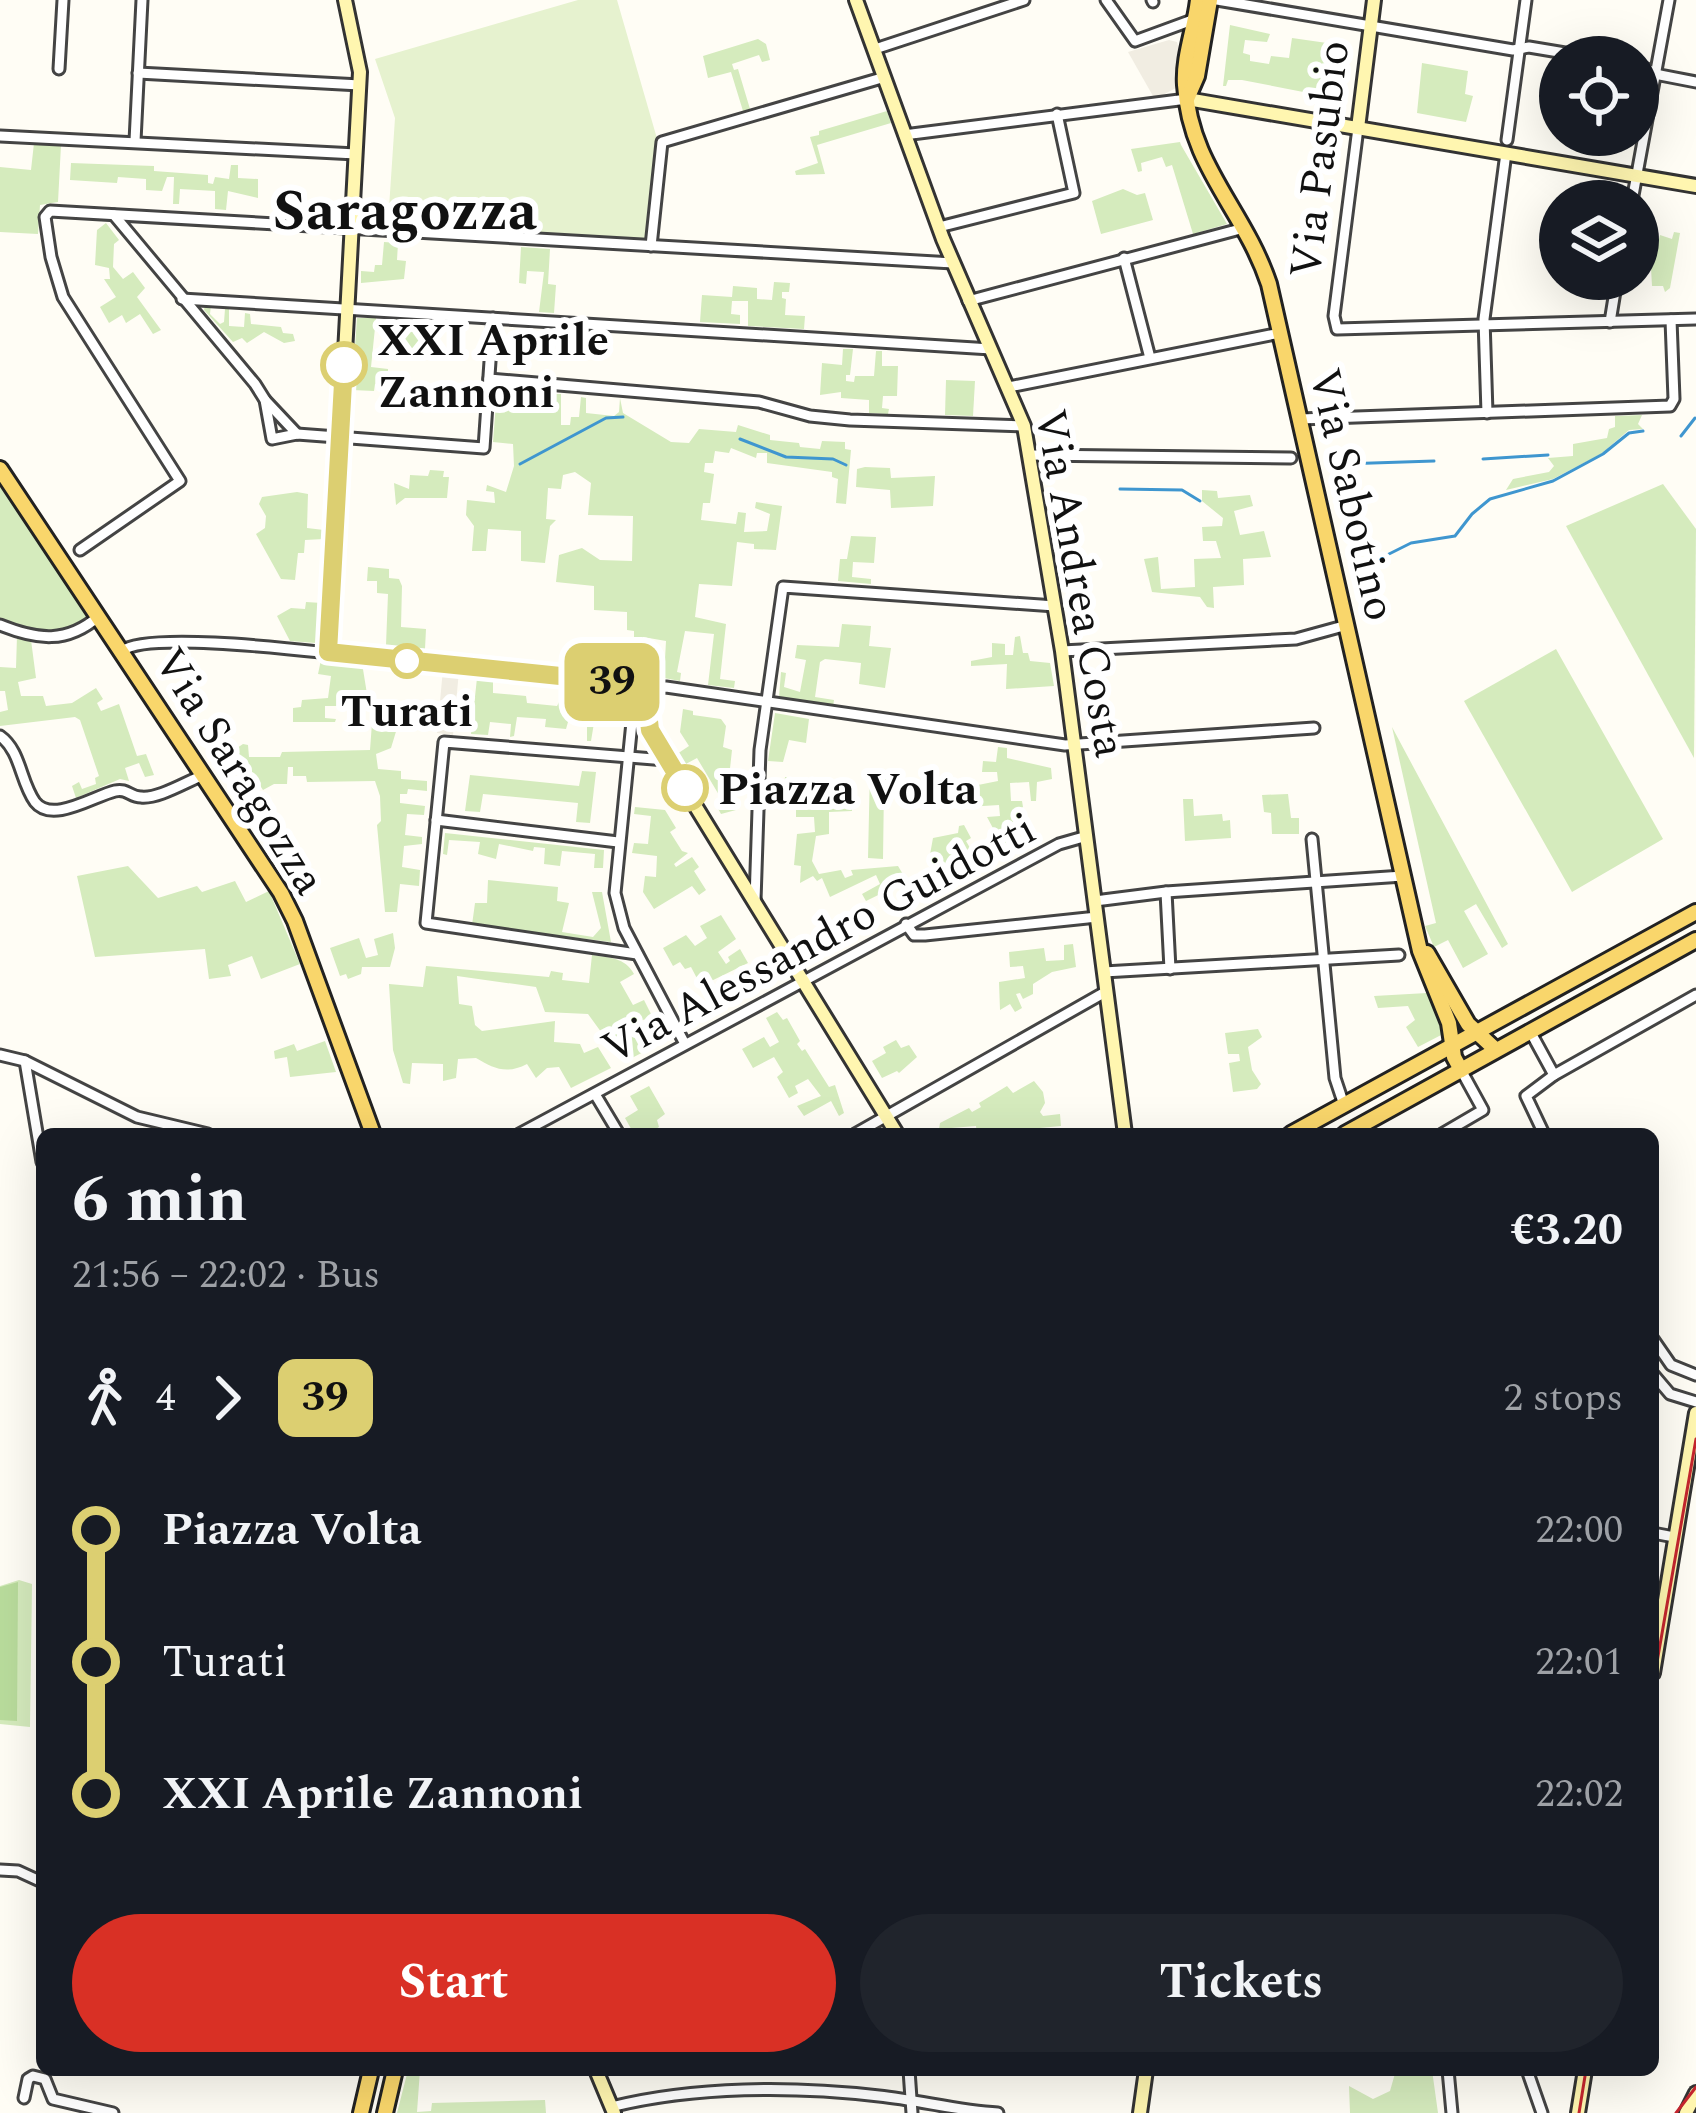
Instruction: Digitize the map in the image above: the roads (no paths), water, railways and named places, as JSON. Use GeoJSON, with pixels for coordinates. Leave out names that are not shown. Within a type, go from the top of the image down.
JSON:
{"type":"FeatureCollection","features":[{"type":"Feature","properties":{"kind":"main road"},"geometry":{"type":"LineString","coordinates":[[1187,100],[1188,56],[1198,0]]}},
{"type":"Feature","properties":{"kind":"main road"},"geometry":{"type":"LineString","coordinates":[[1187,100],[1197,76],[1213,0]]}},
{"type":"Feature","properties":{"kind":"main road","name":"Via Sabotino"},"geometry":{"type":"LineString","coordinates":[[1187,100],[1196,147],[1267,276],[1412,919],[1461,1070]]}},
{"type":"Feature","properties":{"kind":"main road","name":"Via Saragozza"},"geometry":{"type":"LineString","coordinates":[[0,469],[66,559],[281,892],[296,921],[371,1128]]}},
{"type":"Feature","properties":{"kind":"main road"},"geometry":{"type":"LineString","coordinates":[[1302,1128],[1696,912]]}},
{"type":"Feature","properties":{"kind":"main road","name":"Via Sabotino"},"geometry":{"type":"LineString","coordinates":[[1412,919],[1475,1034],[1496,1050]]}},
{"type":"Feature","properties":{"kind":"main road"},"geometry":{"type":"LineString","coordinates":[[1355,1128],[1696,940]]}},
{"type":"Feature","properties":{"kind":"main road"},"geometry":{"type":"LineString","coordinates":[[1345,1105],[1349,1128]]}},
{"type":"Feature","properties":{"kind":"main road"},"geometry":{"type":"LineString","coordinates":[[361,2113],[370,2076]]}},
{"type":"Feature","properties":{"kind":"main road"},"geometry":{"type":"LineString","coordinates":[[386,2113],[393,2076]]}},
{"type":"Feature","properties":{"kind":"street"},"geometry":{"type":"LineString","coordinates":[[58,69],[63,0]]}},
{"type":"Feature","properties":{"kind":"street"},"geometry":{"type":"LineString","coordinates":[[135,141],[142,0]]}},
{"type":"Feature","properties":{"kind":"street"},"geometry":{"type":"LineString","coordinates":[[328,652],[360,86],[360,58],[345,0]]}},
{"type":"Feature","properties":{"kind":"street","name":"Via Andrea Costa"},"geometry":{"type":"LineString","coordinates":[[856,0],[953,263],[1024,426],[1076,744],[1124,1128]]}},
{"type":"Feature","properties":{"kind":"street"},"geometry":{"type":"LineString","coordinates":[[972,0],[980,16]]}},
{"type":"Feature","properties":{"kind":"street"},"geometry":{"type":"LineString","coordinates":[[875,49],[1024,0]]}},
{"type":"Feature","properties":{"kind":"street"},"geometry":{"type":"LineString","coordinates":[[1106,0],[1135,41],[1196,19]]}},
{"type":"Feature","properties":{"kind":"street"},"geometry":{"type":"LineString","coordinates":[[1213,0],[1539,51]]}},
{"type":"Feature","properties":{"kind":"street","name":"Via Pasubio"},"geometry":{"type":"LineString","coordinates":[[1375,0],[1335,327],[1484,326]]}},
{"type":"Feature","properties":{"kind":"street"},"geometry":{"type":"LineString","coordinates":[[1486,413],[1484,326],[1526,0]]}},
{"type":"Feature","properties":{"kind":"street"},"geometry":{"type":"LineString","coordinates":[[1659,53],[1669,0]]}},
{"type":"Feature","properties":{"kind":"street"},"geometry":{"type":"LineString","coordinates":[[1158,17],[1163,32],[1182,43],[1188,56]]}},
{"type":"Feature","properties":{"kind":"street"},"geometry":{"type":"LineString","coordinates":[[138,73],[360,86]]}},
{"type":"Feature","properties":{"kind":"street"},"geometry":{"type":"LineString","coordinates":[[1659,75],[1696,82]]}},
{"type":"Feature","properties":{"kind":"street"},"geometry":{"type":"LineString","coordinates":[[651,246],[662,142],[885,77]]}},
{"type":"Feature","properties":{"kind":"street"},"geometry":{"type":"LineString","coordinates":[[904,135],[1187,100],[1507,146],[1696,186]]}},
{"type":"Feature","properties":{"kind":"street"},"geometry":{"type":"LineString","coordinates":[[939,227],[1074,193],[1057,114]]}},
{"type":"Feature","properties":{"kind":"street"},"geometry":{"type":"LineString","coordinates":[[0,136],[356,154]]}},
{"type":"Feature","properties":{"kind":"street"},"geometry":{"type":"LineString","coordinates":[[1635,180],[1640,156]]}},
{"type":"Feature","properties":{"kind":"street"},"geometry":{"type":"LineString","coordinates":[[84,547],[180,482],[63,297],[51,256],[46,217],[50,211],[953,263]]}},
{"type":"Feature","properties":{"kind":"street"},"geometry":{"type":"LineString","coordinates":[[114,215],[297,434]]}},
{"type":"Feature","properties":{"kind":"street"},"geometry":{"type":"LineString","coordinates":[[968,301],[1244,228]]}},
{"type":"Feature","properties":{"kind":"street"},"geometry":{"type":"LineString","coordinates":[[1124,258],[1150,358]]}},
{"type":"Feature","properties":{"kind":"street"},"geometry":{"type":"LineString","coordinates":[[182,299],[991,349]]}},
{"type":"Feature","properties":{"kind":"street"},"geometry":{"type":"LineString","coordinates":[[1610,322],[1614,300]]}},
{"type":"Feature","properties":{"kind":"street"},"geometry":{"type":"LineString","coordinates":[[265,400],[272,439],[297,434],[484,448],[493,318]]}},
{"type":"Feature","properties":{"kind":"street"},"geometry":{"type":"LineString","coordinates":[[1484,326],[1696,319]]}},
{"type":"Feature","properties":{"kind":"street"},"geometry":{"type":"LineString","coordinates":[[1300,419],[1670,406],[1674,399],[1671,320]]}},
{"type":"Feature","properties":{"kind":"street"},"geometry":{"type":"LineString","coordinates":[[1009,387],[1280,333]]}},
{"type":"Feature","properties":{"kind":"street"},"geometry":{"type":"LineString","coordinates":[[489,379],[759,402],[810,416],[850,420],[1024,426]]}},
{"type":"Feature","properties":{"kind":"street"},"geometry":{"type":"LineString","coordinates":[[1030,454],[1291,458]]}},
{"type":"Feature","properties":{"kind":"street"},"geometry":{"type":"LineString","coordinates":[[755,902],[758,773],[783,586],[1055,606]]}},
{"type":"Feature","properties":{"kind":"street"},"geometry":{"type":"LineString","coordinates":[[0,625],[47,639],[80,630],[99,616]]}},
{"type":"Feature","properties":{"kind":"street"},"geometry":{"type":"LineString","coordinates":[[1062,651],[1296,639],[1347,625]]}},
{"type":"Feature","properties":{"kind":"street"},"geometry":{"type":"LineString","coordinates":[[122,651],[136,644],[201,644],[328,652],[638,684],[646,693],[650,730],[893,1128]]}},
{"type":"Feature","properties":{"kind":"street"},"geometry":{"type":"LineString","coordinates":[[685,1044],[620,920],[615,893],[633,712],[646,693],[666,687],[939,729],[1076,744],[1314,728]]}},
{"type":"Feature","properties":{"kind":"street"},"geometry":{"type":"LineString","coordinates":[[0,736],[16,755],[38,806],[44,808],[61,808],[118,790],[142,798],[204,775]]}},
{"type":"Feature","properties":{"kind":"street"},"geometry":{"type":"LineString","coordinates":[[637,954],[426,923],[444,742],[668,760]]}},
{"type":"Feature","properties":{"kind":"street"},"geometry":{"type":"LineString","coordinates":[[436,820],[618,842]]}},
{"type":"Feature","properties":{"kind":"street","name":"Via Alessandro Guidotti"},"geometry":{"type":"LineString","coordinates":[[530,1128],[906,924],[1059,844],[1087,836]]}},
{"type":"Feature","properties":{"kind":"street"},"geometry":{"type":"LineString","coordinates":[[1312,839],[1336,1078],[1345,1105]]}},
{"type":"Feature","properties":{"kind":"street"},"geometry":{"type":"LineString","coordinates":[[1095,901],[1402,876]]}},
{"type":"Feature","properties":{"kind":"street"},"geometry":{"type":"LineString","coordinates":[[1166,892],[1170,969]]}},
{"type":"Feature","properties":{"kind":"street"},"geometry":{"type":"LineString","coordinates":[[906,924],[914,934],[925,935],[1097,917]]}},
{"type":"Feature","properties":{"kind":"street"},"geometry":{"type":"LineString","coordinates":[[1104,972],[1399,955]]}},
{"type":"Feature","properties":{"kind":"street"},"geometry":{"type":"LineString","coordinates":[[865,1128],[1107,991]]}},
{"type":"Feature","properties":{"kind":"street"},"geometry":{"type":"LineString","coordinates":[[1541,1128],[1526,1098],[1530,1090],[1696,995]]}},
{"type":"Feature","properties":{"kind":"street"},"geometry":{"type":"LineString","coordinates":[[1530,1031],[1554,1075]]}},
{"type":"Feature","properties":{"kind":"street"},"geometry":{"type":"LineString","coordinates":[[0,1055],[25,1061],[137,1117],[183,1128]]}},
{"type":"Feature","properties":{"kind":"street"},"geometry":{"type":"LineString","coordinates":[[25,1061],[36,1128]]}},
{"type":"Feature","properties":{"kind":"street"},"geometry":{"type":"LineString","coordinates":[[1453,1128],[1483,1112],[1461,1070]]}},
{"type":"Feature","properties":{"kind":"street"},"geometry":{"type":"LineString","coordinates":[[595,1094],[615,1128]]}},
{"type":"Feature","properties":{"kind":"street"},"geometry":{"type":"LineString","coordinates":[[1659,1347],[1671,1364],[1696,1375]]}},
{"type":"Feature","properties":{"kind":"street"},"geometry":{"type":"LineString","coordinates":[[1660,1393],[1696,1402]]}},
{"type":"Feature","properties":{"kind":"street"},"geometry":{"type":"LineString","coordinates":[[1659,1634],[1696,1412]]}},
{"type":"Feature","properties":{"kind":"street"},"geometry":{"type":"LineString","coordinates":[[1659,1534],[1674,1537]]}},
{"type":"Feature","properties":{"kind":"street"},"geometry":{"type":"LineString","coordinates":[[0,1870],[36,1879]]}},
{"type":"Feature","properties":{"kind":"street"},"geometry":{"type":"LineString","coordinates":[[24,2098],[33,2076],[45,2079],[53,2099],[112,2113]]}},
{"type":"Feature","properties":{"kind":"street"},"geometry":{"type":"LineString","coordinates":[[598,2076],[612,2110],[677,2096],[741,2092],[855,2093],[998,2113]]}},
{"type":"Feature","properties":{"kind":"street"},"geometry":{"type":"LineString","coordinates":[[909,2076],[912,2113]]}},
{"type":"Feature","properties":{"kind":"street"},"geometry":{"type":"LineString","coordinates":[[1140,2113],[1145,2076]]}},
{"type":"Feature","properties":{"kind":"street"},"geometry":{"type":"LineString","coordinates":[[1449,2076],[1452,2113]]}},
{"type":"Feature","properties":{"kind":"street"},"geometry":{"type":"LineString","coordinates":[[1529,2076],[1542,2113]]}},
{"type":"Feature","properties":{"kind":"street"},"geometry":{"type":"LineString","coordinates":[[1578,2113],[1584,2076]]}},
{"type":"Feature","properties":{"kind":"street"},"geometry":{"type":"LineString","coordinates":[[1686,2113],[1696,2093]]}},
{"type":"Feature","properties":{"kind":"waterway"},"geometry":{"type":"LineString","coordinates":[[520,464],[606,418],[623,417]]}},
{"type":"Feature","properties":{"kind":"waterway"},"geometry":{"type":"LineString","coordinates":[[1681,436],[1695,418]]}},
{"type":"Feature","properties":{"kind":"waterway"},"geometry":{"type":"LineString","coordinates":[[1379,559],[1411,543],[1455,536],[1490,499],[1553,481],[1603,454],[1629,433],[1643,431]]}},
{"type":"Feature","properties":{"kind":"waterway"},"geometry":{"type":"LineString","coordinates":[[740,439],[786,457],[833,459],[846,465]]}},
{"type":"Feature","properties":{"kind":"waterway"},"geometry":{"type":"LineString","coordinates":[[1483,459],[1548,455]]}},
{"type":"Feature","properties":{"kind":"waterway"},"geometry":{"type":"LineString","coordinates":[[1342,464],[1434,461]]}},
{"type":"Feature","properties":{"kind":"waterway"},"geometry":{"type":"LineString","coordinates":[[1120,489],[1182,490],[1200,501]]}},
{"type":"Feature","properties":{"kind":"tram line"},"geometry":{"type":"LineString","coordinates":[[1659,1651],[1696,1439]]}},
{"type":"Feature","properties":{"kind":"tram line"},"geometry":{"type":"LineString","coordinates":[[1579,2113],[1585,2076]]}},
{"type":"Feature","properties":{"kind":"tram line"},"geometry":{"type":"LineString","coordinates":[[1676,2113],[1696,2087]]}},
{"type":"Feature","properties":{"kind":"place","name":"XXI Aprile Zannoni"},"geometry":{"type":"Point","coordinates":[344,365]}},
{"type":"Feature","properties":{"kind":"place","name":"Turati"},"geometry":{"type":"Point","coordinates":[407,661]}},
{"type":"Feature","properties":{"kind":"place","name":"Piazza Volta"},"geometry":{"type":"Point","coordinates":[685,788]}},
{"type":"Feature","properties":{"kind":"district","name":"Saragozza"},"geometry":{"type":"Point","coordinates":[405,209]}}]}
